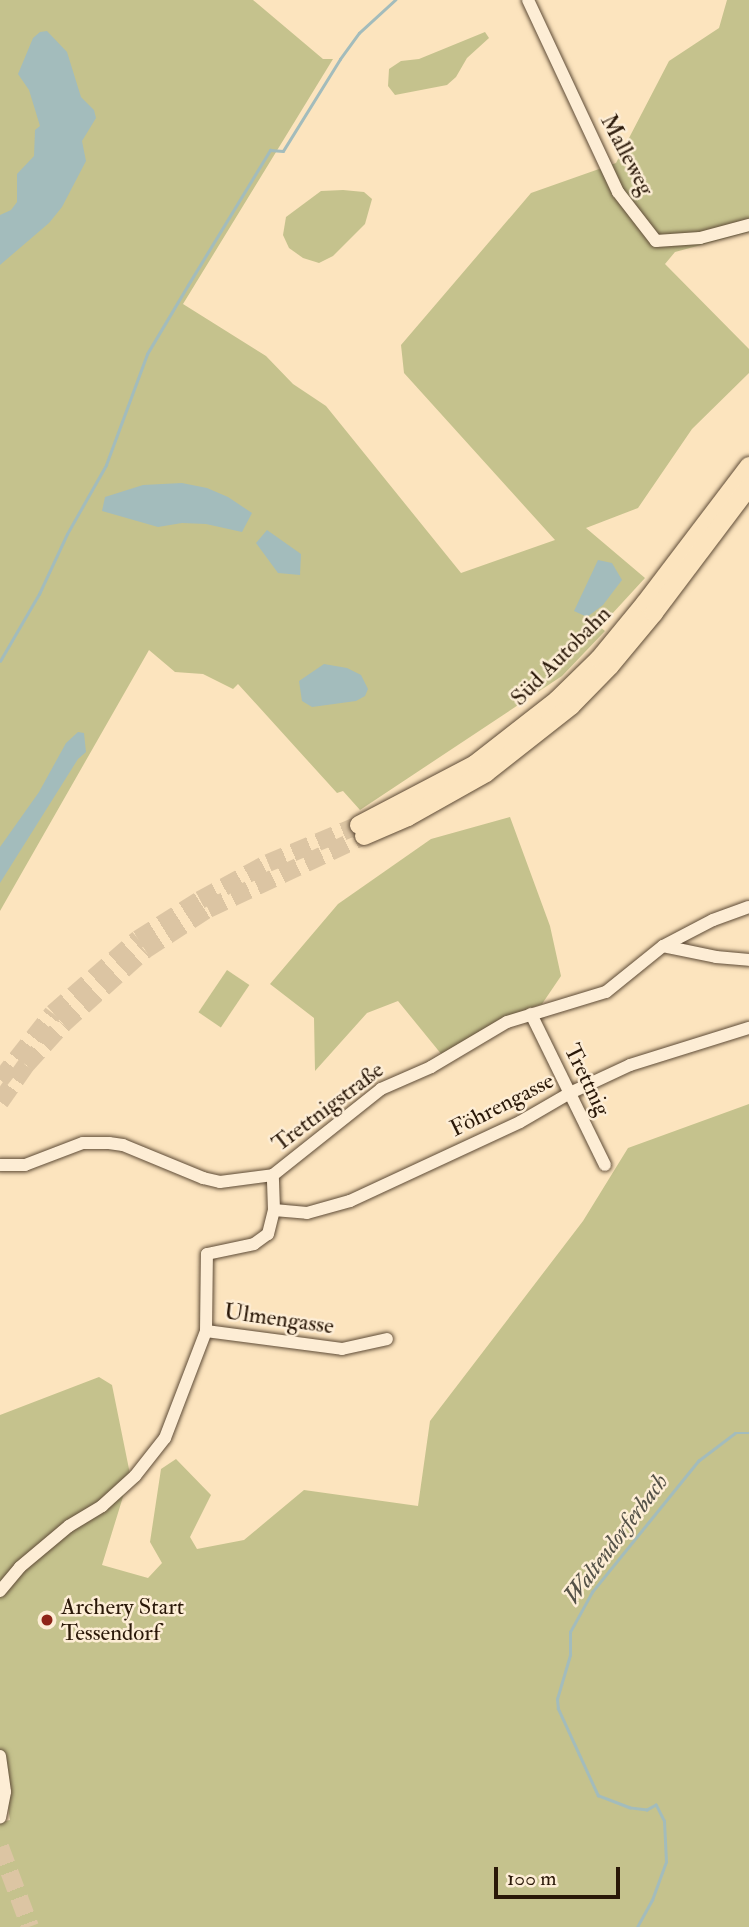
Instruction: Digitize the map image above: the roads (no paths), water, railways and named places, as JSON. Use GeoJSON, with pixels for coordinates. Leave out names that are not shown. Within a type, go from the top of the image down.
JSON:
{"type":"FeatureCollection","features":[{"type":"Feature","properties":{"kind":"highway","name":"Süd Autobahn"},"geometry":{"type":"LineString","coordinates":[[749,466],[599,659],[557,700],[475,764],[362,831],[408,817],[486,773],[571,706],[610,666],[654,613],[749,487]]}},
{"type":"Feature","properties":{"kind":"street","name":"Malleweg"},"geometry":{"type":"LineString","coordinates":[[528,0],[618,192],[656,241],[700,238],[749,225]]}},
{"type":"Feature","properties":{"kind":"street","name":"Trettnigstraße"},"geometry":{"type":"LineString","coordinates":[[0,1591],[20,1567],[135,1476],[165,1438],[206,1331],[207,1254],[254,1244],[268,1234],[274,1210],[273,1175],[381,1089],[431,1067],[498,1027],[531,1014],[582,1002],[606,992],[663,946],[713,920],[749,907]]}},
{"type":"Feature","properties":{"kind":"street"},"geometry":{"type":"LineString","coordinates":[[663,946],[716,957],[749,960]]}},
{"type":"Feature","properties":{"kind":"street","name":"Trettnig"},"geometry":{"type":"LineString","coordinates":[[531,1014],[605,1165]]}},
{"type":"Feature","properties":{"kind":"street","name":"Föhrengasse"},"geometry":{"type":"LineString","coordinates":[[274,1210],[307,1213],[350,1201],[520,1122],[570,1093],[654,1056],[749,1028]]}},
{"type":"Feature","properties":{"kind":"street"},"geometry":{"type":"LineString","coordinates":[[0,1166],[25,1165],[83,1143],[109,1143],[133,1148],[203,1178],[220,1182],[273,1175]]}},
{"type":"Feature","properties":{"kind":"street","name":"Ulmengasse"},"geometry":{"type":"LineString","coordinates":[[206,1331],[342,1349],[387,1339]]}},
{"type":"Feature","properties":{"kind":"street"},"geometry":{"type":"LineString","coordinates":[[0,1756],[5,1792],[0,1818]]}},
{"type":"Feature","properties":{"kind":"water"},"geometry":{"type":"Polygon","coordinates":[[[47,31],[67,52],[81,97],[94,110],[96,118],[82,141],[86,161],[62,207],[49,223],[0,265],[0,215],[11,210],[17,202],[17,174],[34,156],[35,130],[40,126],[29,90],[18,74],[33,38],[40,32],[47,31]]]}},
{"type":"Feature","properties":{"kind":"water"},"geometry":{"type":"Polygon","coordinates":[[[182,483],[207,488],[228,497],[252,513],[242,532],[206,524],[182,523],[158,527],[102,511],[105,497],[143,485],[182,483]]]}},
{"type":"Feature","properties":{"kind":"water"},"geometry":{"type":"Polygon","coordinates":[[[267,530],[301,554],[300,575],[278,573],[256,543],[267,530]]]}},
{"type":"Feature","properties":{"kind":"water"},"geometry":{"type":"Polygon","coordinates":[[[598,560],[612,563],[622,580],[603,605],[587,617],[574,611],[598,560]]]}},
{"type":"Feature","properties":{"kind":"water"},"geometry":{"type":"Polygon","coordinates":[[[324,664],[347,668],[361,675],[368,689],[365,696],[356,701],[312,707],[302,701],[299,681],[324,664]]]}},
{"type":"Feature","properties":{"kind":"water"},"geometry":{"type":"Polygon","coordinates":[[[78,732],[84,733],[86,752],[78,759],[0,883],[0,847],[39,792],[66,743],[78,732]]]}},
{"type":"Feature","properties":{"kind":"waterway"},"geometry":{"type":"LineString","coordinates":[[0,661],[39,594],[67,534],[106,465],[147,354],[188,285],[270,150],[283,151],[359,33],[395,0]]}},
{"type":"Feature","properties":{"kind":"waterway","name":"Waltendorferbach"},"geometry":{"type":"LineString","coordinates":[[637,1927],[652,1900],[666,1862],[664,1821],[656,1805],[647,1810],[630,1808],[598,1796],[558,1709],[557,1699],[570,1655],[570,1632],[592,1592],[698,1461],[735,1433],[749,1433]]}},
{"type":"Feature","properties":{"kind":"tunnel"},"geometry":{"type":"LineString","coordinates":[[0,1080],[53,1013],[138,939],[200,900],[268,863],[359,825]]}},
{"type":"Feature","properties":{"kind":"tunnel"},"geometry":{"type":"LineString","coordinates":[[0,1102],[26,1065],[63,1024],[145,950],[208,909],[364,836]]}},
{"type":"Feature","properties":{"kind":"tunnel"},"geometry":{"type":"LineString","coordinates":[[0,1847],[30,1927]]}},
{"type":"Feature","properties":{"kind":"place","name":"Archery Start Tessendorf"},"geometry":{"type":"Point","coordinates":[47,1620]}}]}
